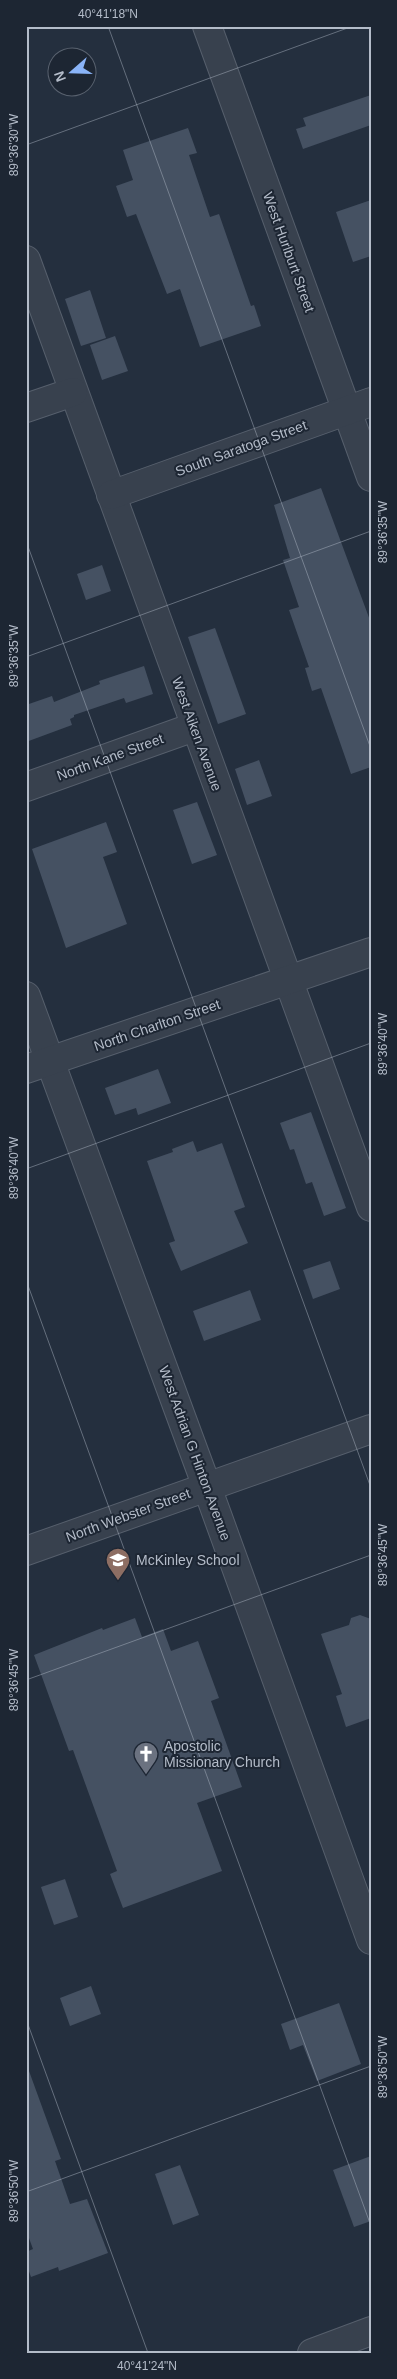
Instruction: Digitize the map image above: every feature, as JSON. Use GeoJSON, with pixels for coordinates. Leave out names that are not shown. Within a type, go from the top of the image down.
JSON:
{"type":"FeatureCollection","features":[{"type":"Feature","properties":{"kind":"street","name":"West Hurlburt Street"},"geometry":{"type":"LineString","coordinates":[[207,26],[358,406],[371,477]]}},
{"type":"Feature","properties":{"kind":"street","name":"West Aiken Avenue"},"geometry":{"type":"LineString","coordinates":[[26,260],[194,727],[371,1207]]}},
{"type":"Feature","properties":{"kind":"street"},"geometry":{"type":"LineString","coordinates":[[26,408],[73,392]]}},
{"type":"Feature","properties":{"kind":"street","name":"South Saratoga Street"},"geometry":{"type":"LineString","coordinates":[[111,495],[358,406]]}},
{"type":"Feature","properties":{"kind":"street","name":"North Kane Street"},"geometry":{"type":"LineString","coordinates":[[26,787],[194,727]]}},
{"type":"Feature","properties":{"kind":"street","name":"North Charlton Street"},"geometry":{"type":"LineString","coordinates":[[39,1065],[371,952]]}},
{"type":"Feature","properties":{"kind":"street","name":"West Adrian G Hinton Avenue"},"geometry":{"type":"LineString","coordinates":[[26,996],[39,1065],[207,1487],[371,1940]]}},
{"type":"Feature","properties":{"kind":"street","name":"North Webster Street"},"geometry":{"type":"LineString","coordinates":[[26,1551],[371,1429]]}},
{"type":"Feature","properties":{"kind":"street"},"geometry":{"type":"LineString","coordinates":[[312,2353],[371,2331]]}},
{"type":"Feature","properties":{"kind":"building"},"geometry":{"type":"Polygon","coordinates":[[[371,95],[371,125],[303,149],[296,129],[306,126],[303,118],[371,95]]]}},
{"type":"Feature","properties":{"kind":"building"},"geometry":{"type":"Polygon","coordinates":[[[188,128],[197,153],[189,155],[210,217],[219,214],[251,306],[254,305],[261,326],[200,347],[180,289],[167,294],[136,214],[127,217],[116,186],[133,180],[123,150],[188,128]]]}},
{"type":"Feature","properties":{"kind":"building"},"geometry":{"type":"Polygon","coordinates":[[[371,200],[371,256],[353,262],[336,212],[371,200]]]}},
{"type":"Feature","properties":{"kind":"building"},"geometry":{"type":"Polygon","coordinates":[[[90,290],[106,338],[81,346],[65,299],[90,290]]]}},
{"type":"Feature","properties":{"kind":"building"},"geometry":{"type":"Polygon","coordinates":[[[115,336],[128,371],[102,380],[90,345],[115,336]]]}},
{"type":"Feature","properties":{"kind":"building"},"geometry":{"type":"Polygon","coordinates":[[[321,488],[371,623],[371,767],[351,774],[321,688],[312,691],[305,668],[309,667],[289,610],[299,607],[283,560],[290,558],[274,505],[321,488]]]}},
{"type":"Feature","properties":{"kind":"building"},"geometry":{"type":"Polygon","coordinates":[[[102,565],[111,591],[86,600],[77,574],[102,565]]]}},
{"type":"Feature","properties":{"kind":"building"},"geometry":{"type":"Polygon","coordinates":[[[215,628],[246,714],[218,724],[188,637],[215,628]]]}},
{"type":"Feature","properties":{"kind":"building"},"geometry":{"type":"Polygon","coordinates":[[[144,666],[153,694],[126,703],[124,698],[74,715],[70,719],[72,725],[26,742],[26,705],[52,696],[54,702],[100,684],[99,681],[144,666]]]}},
{"type":"Feature","properties":{"kind":"building"},"geometry":{"type":"Polygon","coordinates":[[[259,760],[272,796],[247,805],[235,769],[259,760]]]}},
{"type":"Feature","properties":{"kind":"building"},"geometry":{"type":"Polygon","coordinates":[[[197,802],[217,855],[192,864],[173,810],[197,802]]]}},
{"type":"Feature","properties":{"kind":"building"},"geometry":{"type":"Polygon","coordinates":[[[106,822],[117,852],[103,857],[127,924],[66,948],[32,849],[106,822]]]}},
{"type":"Feature","properties":{"kind":"building"},"geometry":{"type":"Polygon","coordinates":[[[158,1069],[171,1103],[138,1115],[136,1108],[115,1115],[105,1088],[158,1069]]]}},
{"type":"Feature","properties":{"kind":"building"},"geometry":{"type":"Polygon","coordinates":[[[311,1112],[346,1208],[324,1216],[312,1182],[306,1184],[294,1149],[290,1150],[280,1123],[311,1112]]]}},
{"type":"Feature","properties":{"kind":"building"},"geometry":{"type":"Polygon","coordinates":[[[193,1141],[197,1152],[222,1143],[245,1207],[234,1211],[248,1243],[181,1271],[169,1243],[175,1241],[147,1161],[173,1152],[172,1149],[193,1141]]]}},
{"type":"Feature","properties":{"kind":"building"},"geometry":{"type":"Polygon","coordinates":[[[330,1261],[340,1289],[313,1299],[303,1270],[330,1261]]]}},
{"type":"Feature","properties":{"kind":"building"},"geometry":{"type":"Polygon","coordinates":[[[250,1290],[261,1320],[204,1341],[193,1311],[250,1290]]]}},
{"type":"Feature","properties":{"kind":"building"},"geometry":{"type":"Polygon","coordinates":[[[360,1615],[371,1619],[371,1718],[346,1727],[336,1696],[342,1694],[321,1634],[349,1625],[351,1618],[360,1615]]]}},
{"type":"Feature","properties":{"kind":"building"},"geometry":{"type":"Polygon","coordinates":[[[135,1618],[142,1637],[163,1629],[171,1651],[198,1641],[219,1698],[211,1701],[242,1787],[197,1803],[222,1871],[123,1908],[110,1874],[117,1871],[73,1750],[69,1751],[34,1655],[102,1628],[103,1630],[135,1618]]]}},
{"type":"Feature","properties":{"kind":"building"},"geometry":{"type":"Polygon","coordinates":[[[65,1879],[78,1917],[54,1925],[41,1887],[65,1879]]]}},
{"type":"Feature","properties":{"kind":"building"},"geometry":{"type":"Polygon","coordinates":[[[91,1986],[101,2014],[70,2026],[60,1998],[91,1986]]]}},
{"type":"Feature","properties":{"kind":"building"},"geometry":{"type":"Polygon","coordinates":[[[339,2003],[361,2064],[317,2081],[303,2045],[290,2050],[281,2024],[339,2003]]]}},
{"type":"Feature","properties":{"kind":"building"},"geometry":{"type":"Polygon","coordinates":[[[29,2071],[61,2159],[55,2161],[70,2204],[87,2199],[108,2253],[59,2271],[58,2267],[31,2277],[26,2263],[26,2252],[33,2249],[26,2230],[26,2072],[29,2071]]]}},
{"type":"Feature","properties":{"kind":"building"},"geometry":{"type":"Polygon","coordinates":[[[371,2156],[371,2221],[354,2227],[333,2170],[371,2156]]]}},
{"type":"Feature","properties":{"kind":"building"},"geometry":{"type":"Polygon","coordinates":[[[180,2165],[199,2215],[173,2225],[155,2174],[180,2165]]]}},
{"type":"Feature","properties":{"kind":"place","name":"McKinley School"},"geometry":{"type":"Point","coordinates":[118,1581]}},
{"type":"Feature","properties":{"kind":"place","name":"Apostolic Missionary Church"},"geometry":{"type":"Point","coordinates":[146,1775]}}]}
